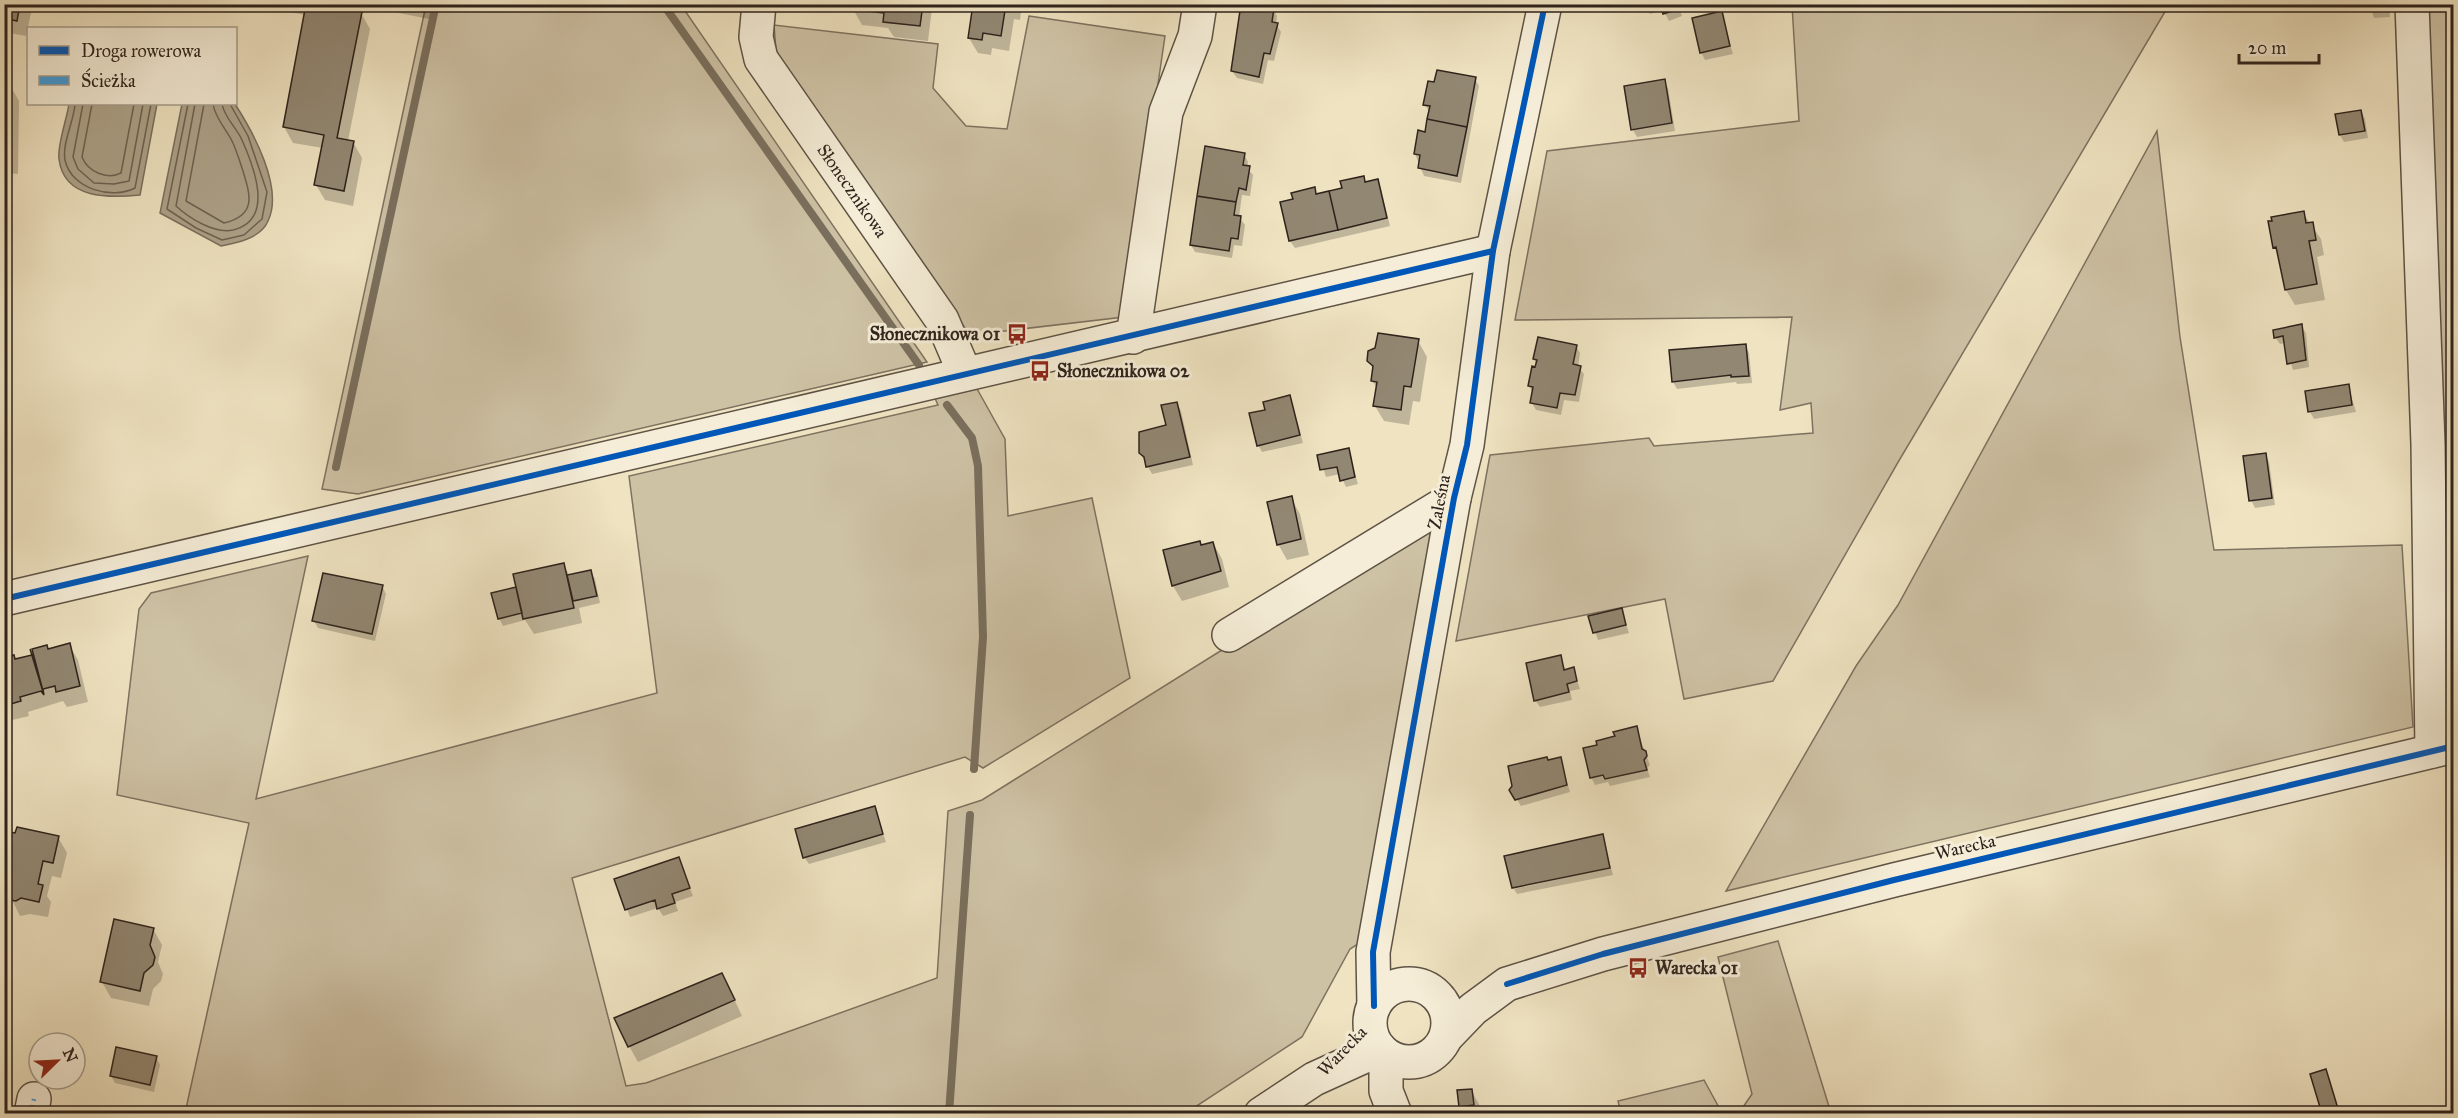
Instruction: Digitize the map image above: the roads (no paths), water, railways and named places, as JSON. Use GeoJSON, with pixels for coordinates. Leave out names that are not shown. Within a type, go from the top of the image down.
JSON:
{"type":"FeatureCollection","features":[{"type":"Feature","properties":{"kind":"street","name":"Słonecznikowa"},"geometry":{"type":"LineString","coordinates":[[759,4],[756,37],[761,59],[942,320],[965,375]]}},
{"type":"Feature","properties":{"kind":"street"},"geometry":{"type":"LineString","coordinates":[[1133,337],[1166,112],[1195,36],[1200,4]]}},
{"type":"Feature","properties":{"kind":"street","name":"Zaleśna"},"geometry":{"type":"LineString","coordinates":[[1396,1113],[1386,1091],[1373,952],[1454,498],[1467,446],[1493,251],[1545,4]]}},
{"type":"Feature","properties":{"kind":"street"},"geometry":{"type":"LineString","coordinates":[[2412,4],[2428,444],[2443,748]]}},
{"type":"Feature","properties":{"kind":"street"},"geometry":{"type":"LineString","coordinates":[[4,599],[1133,337],[1493,251]]}},
{"type":"Feature","properties":{"kind":"street"},"geometry":{"type":"LineString","coordinates":[[1229,635],[1454,498]]}},
{"type":"Feature","properties":{"kind":"street","name":"Warecka"},"geometry":{"type":"LineString","coordinates":[[1419,987],[1447,992],[1507,984],[1603,954],[1894,880],[2443,748]]}},
{"type":"Feature","properties":{"kind":"street","name":"Zaleśna"},"geometry":{"type":"LineString","coordinates":[[1382,904],[1394,950],[1419,987]]}},
{"type":"Feature","properties":{"kind":"street","name":"Warecka"},"geometry":{"type":"LineString","coordinates":[[1447,1036],[1473,1009],[1507,984]]}},
{"type":"Feature","properties":{"kind":"street"},"geometry":{"type":"LineString","coordinates":[[1419,987],[1445,1006],[1449,1026],[1447,1036],[1434,1054],[1414,1062],[1382,1039],[1387,991],[1419,987]]}},
{"type":"Feature","properties":{"kind":"street","name":"Warecka"},"geometry":{"type":"LineString","coordinates":[[1261,1113],[1314,1079],[1336,1051],[1382,1039]]}},
{"type":"Feature","properties":{"kind":"water"},"geometry":{"type":"Polygon","coordinates":[[[69,105],[157,105],[140,195],[103,196],[79,189],[63,172],[59,159],[69,105]]]}},
{"type":"Feature","properties":{"kind":"water"},"geometry":{"type":"Polygon","coordinates":[[[182,105],[236,105],[258,145],[269,177],[272,208],[265,227],[254,236],[221,246],[160,213],[182,105]]]}},
{"type":"Feature","properties":{"kind":"waterway"},"geometry":{"type":"LineString","coordinates":[[336,467],[436,4]]}},
{"type":"Feature","properties":{"kind":"waterway"},"geometry":{"type":"LineString","coordinates":[[663,4],[919,365]]}},
{"type":"Feature","properties":{"kind":"waterway"},"geometry":{"type":"LineString","coordinates":[[947,405],[972,438],[978,466],[983,637],[974,769]]}},
{"type":"Feature","properties":{"kind":"waterway"},"geometry":{"type":"LineString","coordinates":[[949,1114],[970,815]]}},
{"type":"Feature","properties":{"kind":"place","name":"Słonecznikowa 01"},"geometry":{"type":"Point","coordinates":[1017,334]}},
{"type":"Feature","properties":{"kind":"place","name":"Słonecznikowa 02"},"geometry":{"type":"Point","coordinates":[1040,371]}},
{"type":"Feature","properties":{"kind":"place","name":"Warecka 01"},"geometry":{"type":"Point","coordinates":[1638,968]}}]}
